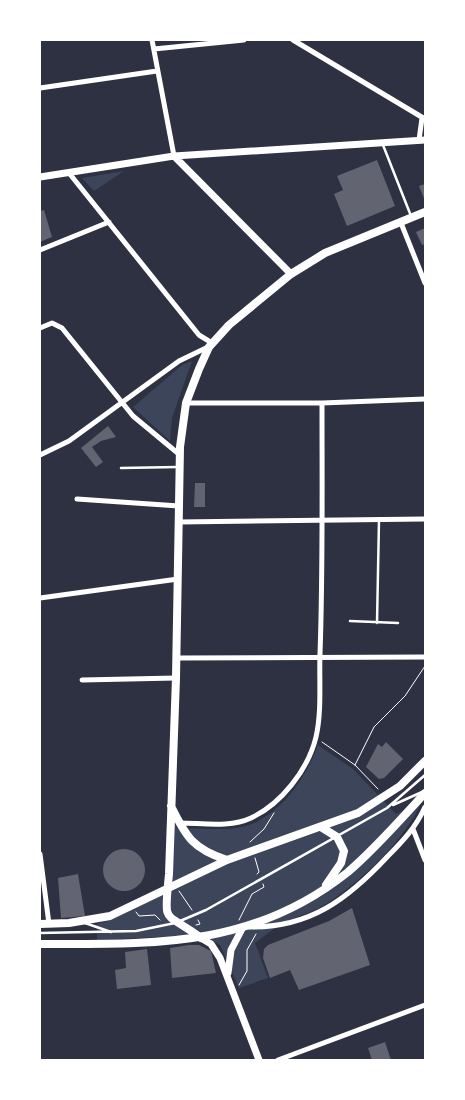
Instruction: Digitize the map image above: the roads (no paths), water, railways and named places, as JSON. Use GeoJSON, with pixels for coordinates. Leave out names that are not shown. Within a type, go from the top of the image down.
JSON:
{"type":"FeatureCollection","features":[{"type":"Feature","properties":{"kind":"main road"},"geometry":{"type":"LineString","coordinates":[[40,177],[174,156],[422,140]]}},
{"type":"Feature","properties":{"kind":"main road"},"geometry":{"type":"LineString","coordinates":[[174,156],[291,274]]}},
{"type":"Feature","properties":{"kind":"main road"},"geometry":{"type":"LineString","coordinates":[[259,1060],[228,976],[215,949],[201,938],[175,923],[166,911],[176,678],[180,455],[186,403],[210,345],[253,304],[291,274],[325,253],[425,212]]}},
{"type":"Feature","properties":{"kind":"main road"},"geometry":{"type":"LineString","coordinates":[[40,924],[82,922],[110,916],[167,887],[227,860],[358,813],[386,797],[425,761]]}},
{"type":"Feature","properties":{"kind":"main road"},"geometry":{"type":"LineString","coordinates":[[40,944],[133,944],[201,938],[246,928],[297,904],[324,888],[363,858],[425,791]]}},
{"type":"Feature","properties":{"kind":"main road"},"geometry":{"type":"LineString","coordinates":[[171,804],[186,834],[200,849],[227,860]]}},
{"type":"Feature","properties":{"kind":"main road"},"geometry":{"type":"LineString","coordinates":[[320,827],[337,837],[344,851],[344,857],[324,888]]}},
{"type":"Feature","properties":{"kind":"main road"},"geometry":{"type":"LineString","coordinates":[[228,976],[231,950],[246,928]]}},
{"type":"Feature","properties":{"kind":"street"},"geometry":{"type":"LineString","coordinates":[[152,40],[156,70],[174,156]]}},
{"type":"Feature","properties":{"kind":"street"},"geometry":{"type":"LineString","coordinates":[[154,49],[244,40]]}},
{"type":"Feature","properties":{"kind":"street"},"geometry":{"type":"LineString","coordinates":[[293,40],[424,118],[422,140]]}},
{"type":"Feature","properties":{"kind":"street"},"geometry":{"type":"LineString","coordinates":[[40,88],[156,70]]}},
{"type":"Feature","properties":{"kind":"street"},"geometry":{"type":"LineString","coordinates":[[40,455],[69,441],[179,361],[210,345],[198,335],[69,173]]}},
{"type":"Feature","properties":{"kind":"street"},"geometry":{"type":"LineString","coordinates":[[40,250],[109,222]]}},
{"type":"Feature","properties":{"kind":"street"},"geometry":{"type":"LineString","coordinates":[[401,223],[425,283]]}},
{"type":"Feature","properties":{"kind":"street"},"geometry":{"type":"LineString","coordinates":[[40,328],[52,323],[65,331],[133,416],[171,450],[180,455]]}},
{"type":"Feature","properties":{"kind":"street"},"geometry":{"type":"LineString","coordinates":[[186,403],[322,403],[425,399]]}},
{"type":"Feature","properties":{"kind":"street"},"geometry":{"type":"LineString","coordinates":[[179,823],[242,822],[273,803],[301,770],[316,738],[320,658],[322,403]]}},
{"type":"Feature","properties":{"kind":"street"},"geometry":{"type":"LineString","coordinates":[[77,499],[179,506]]}},
{"type":"Feature","properties":{"kind":"street"},"geometry":{"type":"LineString","coordinates":[[179,522],[425,518]]}},
{"type":"Feature","properties":{"kind":"street"},"geometry":{"type":"LineString","coordinates":[[40,598],[178,579]]}},
{"type":"Feature","properties":{"kind":"street"},"geometry":{"type":"LineString","coordinates":[[176,658],[425,657]]}},
{"type":"Feature","properties":{"kind":"street"},"geometry":{"type":"LineString","coordinates":[[82,680],[176,678]]}},
{"type":"Feature","properties":{"kind":"street"},"geometry":{"type":"LineString","coordinates":[[246,928],[298,921],[329,908],[373,872],[413,829],[425,807]]}},
{"type":"Feature","properties":{"kind":"street"},"geometry":{"type":"LineString","coordinates":[[413,829],[425,860]]}},
{"type":"Feature","properties":{"kind":"street"},"geometry":{"type":"LineString","coordinates":[[40,854],[49,924]]}},
{"type":"Feature","properties":{"kind":"street"},"geometry":{"type":"LineString","coordinates":[[278,1060],[425,1005]]}},
{"type":"Feature","properties":{"kind":"lane"},"geometry":{"type":"LineString","coordinates":[[382,143],[412,218]]}},
{"type":"Feature","properties":{"kind":"lane"},"geometry":{"type":"LineString","coordinates":[[121,468],[180,467]]}},
{"type":"Feature","properties":{"kind":"lane"},"geometry":{"type":"LineString","coordinates":[[377,623],[379,519]]}},
{"type":"Feature","properties":{"kind":"lane"},"geometry":{"type":"LineString","coordinates":[[350,621],[398,623]]}},
{"type":"Feature","properties":{"kind":"lane"},"geometry":{"type":"LineString","coordinates":[[387,808],[425,775]]}},
{"type":"Feature","properties":{"kind":"lane"},"geometry":{"type":"LineString","coordinates":[[40,933],[112,932],[154,929],[175,923],[206,910],[387,808],[425,791]]}},
{"type":"Feature","properties":{"kind":"lane"},"geometry":{"type":"LineString","coordinates":[[82,922],[112,932]]}}]}
